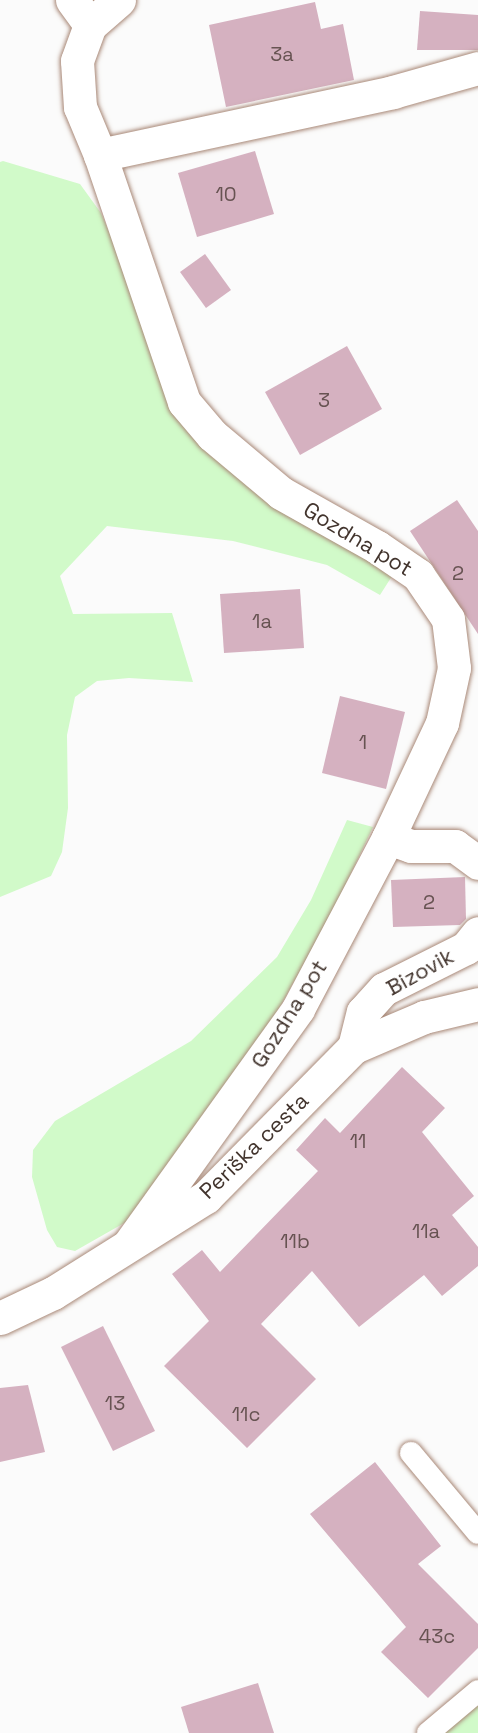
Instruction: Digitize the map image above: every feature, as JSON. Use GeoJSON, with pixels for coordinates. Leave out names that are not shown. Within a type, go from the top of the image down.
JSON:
{"type":"FeatureCollection","features":[{"type":"Feature","properties":{"kind":"street","name":"Gozdna pot"},"geometry":{"type":"LineString","coordinates":[[119,0],[81,12],[76,61],[80,107],[100,155],[184,402],[212,435],[281,493],[377,547],[418,575],[448,619],[454,668],[442,723],[388,838],[298,1009],[130,1243]]}},
{"type":"Feature","properties":{"kind":"street"},"geometry":{"type":"LineString","coordinates":[[100,155],[393,92],[478,68]]}},
{"type":"Feature","properties":{"kind":"street"},"geometry":{"type":"LineString","coordinates":[[388,838],[411,846],[455,846],[478,863]]}},
{"type":"Feature","properties":{"kind":"street","name":"Bizovik"},"geometry":{"type":"LineString","coordinates":[[354,1047],[363,1012],[384,989],[466,948],[478,933]]}},
{"type":"Feature","properties":{"kind":"street","name":"Periška cesta"},"geometry":{"type":"LineString","coordinates":[[0,1318],[53,1293],[206,1197],[354,1047],[424,1017],[478,1004]]}},
{"type":"Feature","properties":{"kind":"lane"},"geometry":{"type":"LineString","coordinates":[[411,1453],[478,1533]]}},
{"type":"Feature","properties":{"kind":"lane"},"geometry":{"type":"LineString","coordinates":[[428,1733],[478,1691]]}},
{"type":"Feature","properties":{"kind":"green space"},"geometry":{"type":"Polygon","coordinates":[[[0,162],[80,184],[101,213],[137,298],[168,395],[394,573],[380,595],[327,565],[233,541],[107,526],[60,576],[73,614],[172,613],[193,682],[129,678],[97,681],[75,697],[67,735],[68,808],[62,852],[51,876],[0,897],[0,162]]]}},
{"type":"Feature","properties":{"kind":"green space"},"geometry":{"type":"Polygon","coordinates":[[[347,820],[373,827],[333,911],[271,1023],[133,1218],[75,1251],[57,1247],[47,1230],[32,1177],[33,1150],[55,1121],[191,1041],[277,957],[311,900],[347,820]]]}},
{"type":"Feature","properties":{"kind":"green space"},"geometry":{"type":"Polygon","coordinates":[[[478,1696],[478,1733],[429,1733],[478,1696]]]}},
{"type":"Feature","properties":{"kind":"building"},"geometry":{"type":"Polygon","coordinates":[[[315,2],[321,29],[343,24],[354,80],[226,107],[209,25],[315,2]]]}},
{"type":"Feature","properties":{"kind":"building"},"geometry":{"type":"Polygon","coordinates":[[[420,11],[478,15],[478,50],[417,50],[420,11]]]}},
{"type":"Feature","properties":{"kind":"building"},"geometry":{"type":"Polygon","coordinates":[[[255,151],[274,214],[197,237],[178,173],[255,151]]]}},
{"type":"Feature","properties":{"kind":"building"},"geometry":{"type":"Polygon","coordinates":[[[205,254],[231,290],[206,308],[180,272],[205,254]]]}},
{"type":"Feature","properties":{"kind":"building"},"geometry":{"type":"Polygon","coordinates":[[[347,346],[382,409],[300,455],[265,392],[347,346]]]}},
{"type":"Feature","properties":{"kind":"building"},"geometry":{"type":"Polygon","coordinates":[[[457,500],[478,531],[478,634],[410,531],[457,500]]]}},
{"type":"Feature","properties":{"kind":"building"},"geometry":{"type":"Polygon","coordinates":[[[300,589],[304,648],[224,653],[220,594],[300,589]]]}},
{"type":"Feature","properties":{"kind":"building"},"geometry":{"type":"Polygon","coordinates":[[[340,696],[405,712],[386,789],[322,773],[340,696]]]}},
{"type":"Feature","properties":{"kind":"building"},"geometry":{"type":"Polygon","coordinates":[[[465,877],[466,919],[460,925],[393,927],[391,880],[465,877]]]}},
{"type":"Feature","properties":{"kind":"building"},"geometry":{"type":"Polygon","coordinates":[[[402,1067],[445,1108],[422,1132],[474,1196],[452,1215],[478,1247],[478,1266],[442,1296],[424,1275],[359,1327],[312,1271],[261,1324],[316,1379],[247,1448],[164,1366],[209,1321],[172,1274],[202,1250],[220,1272],[318,1171],[296,1150],[325,1118],[340,1133],[402,1067]]]}},
{"type":"Feature","properties":{"kind":"building"},"geometry":{"type":"Polygon","coordinates":[[[103,1326],[155,1431],[113,1451],[61,1347],[103,1326]]]}},
{"type":"Feature","properties":{"kind":"building"},"geometry":{"type":"Polygon","coordinates":[[[28,1385],[45,1452],[0,1462],[0,1388],[28,1385]]]}},
{"type":"Feature","properties":{"kind":"building"},"geometry":{"type":"Polygon","coordinates":[[[375,1462],[441,1546],[418,1564],[478,1624],[478,1648],[428,1698],[381,1652],[406,1627],[310,1514],[375,1462]]]}},
{"type":"Feature","properties":{"kind":"building"},"geometry":{"type":"Polygon","coordinates":[[[258,1683],[274,1733],[189,1733],[181,1707],[258,1683]]]}}]}
